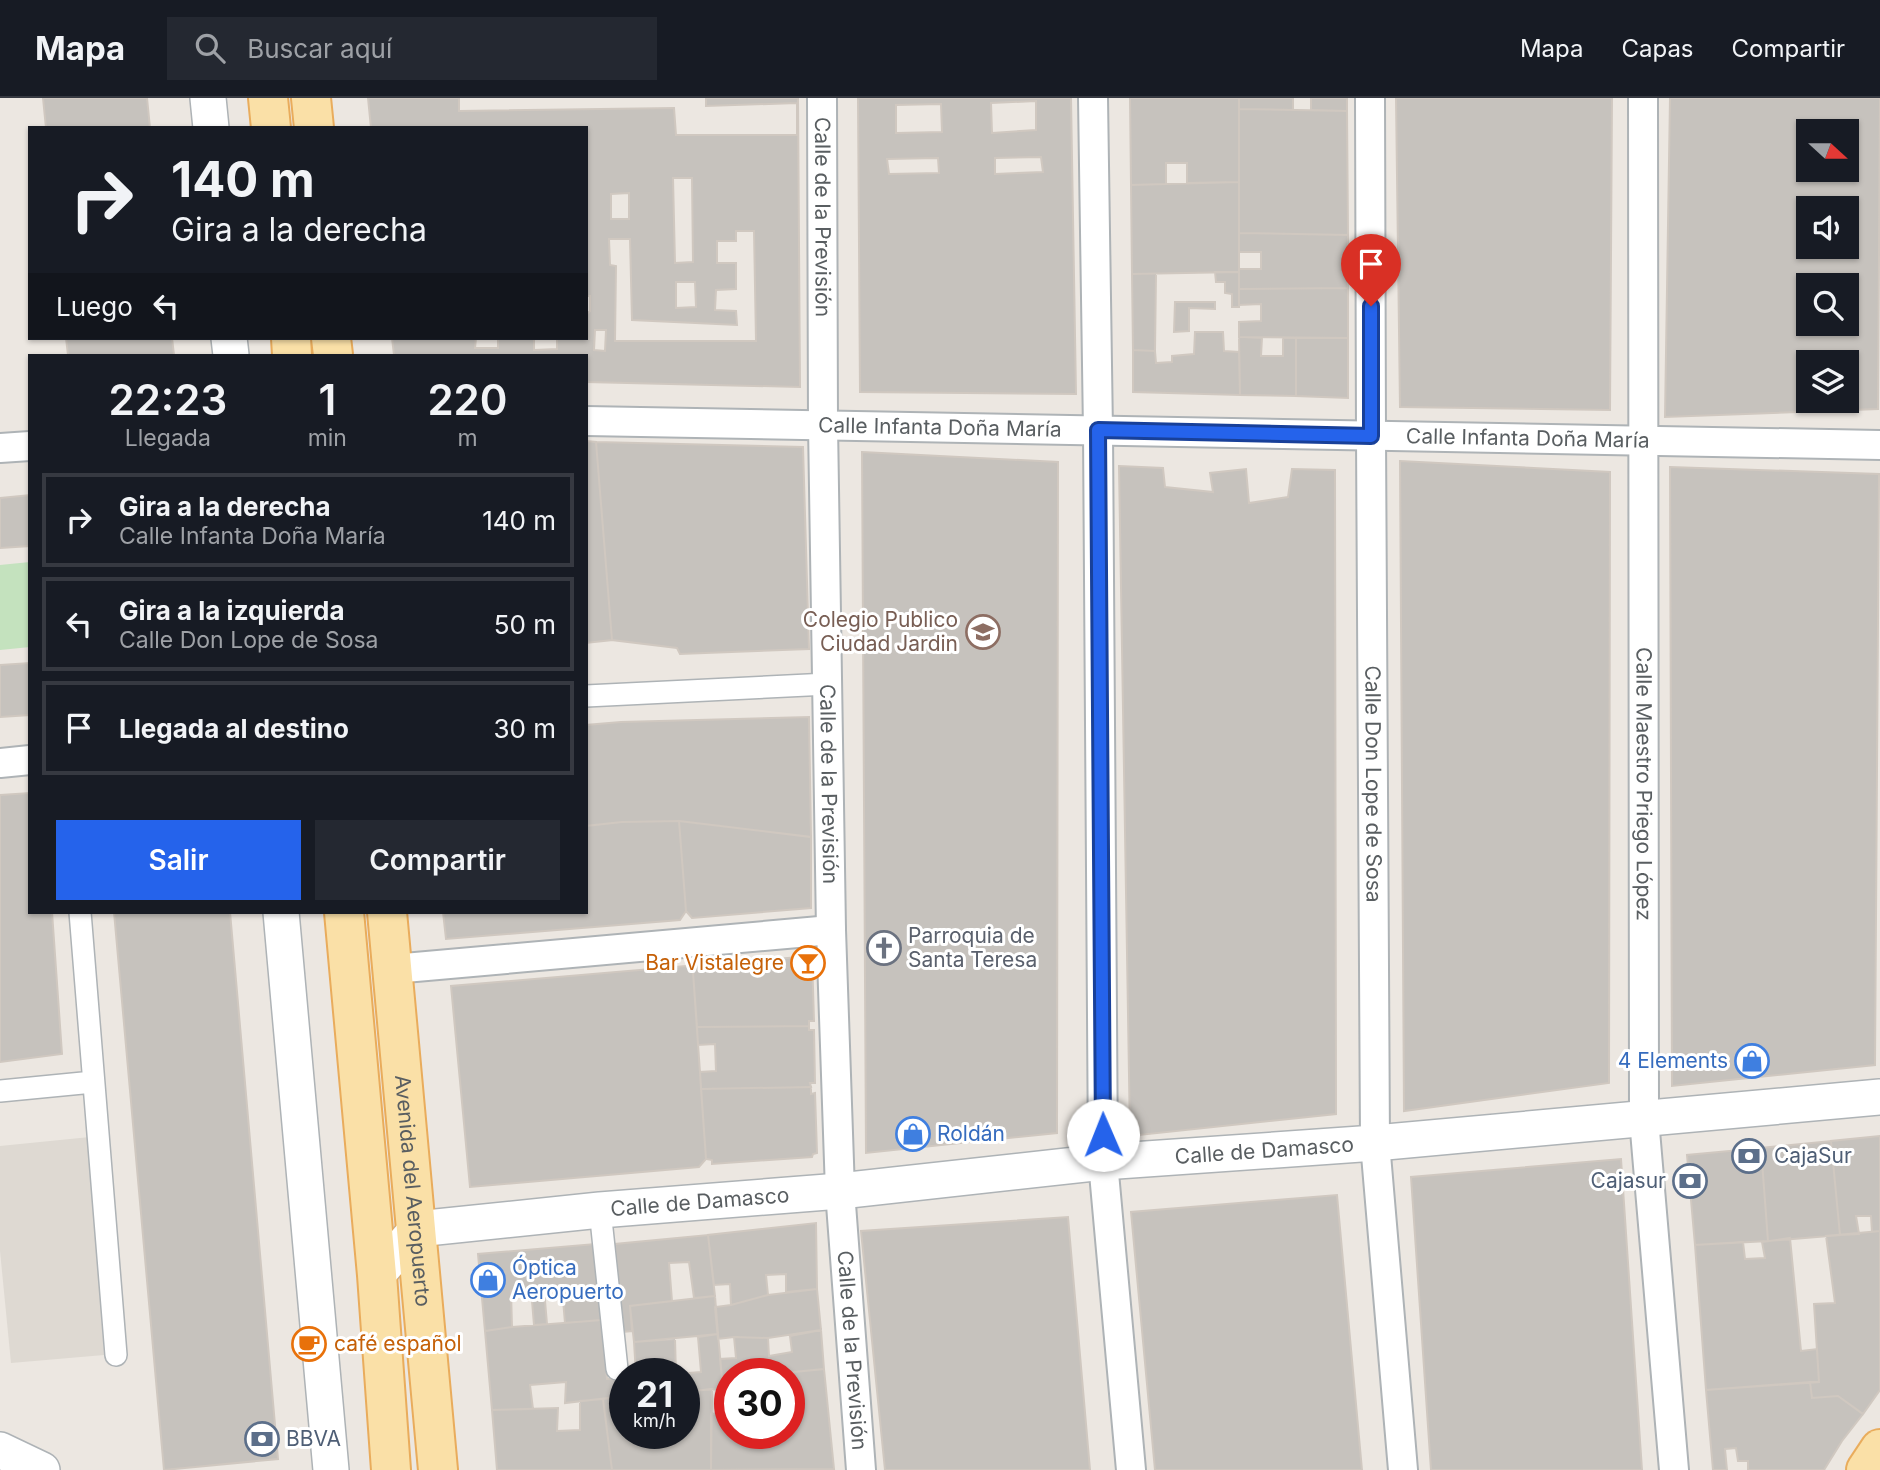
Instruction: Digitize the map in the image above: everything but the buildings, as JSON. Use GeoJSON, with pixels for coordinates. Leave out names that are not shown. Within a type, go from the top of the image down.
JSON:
{"type":"FeatureCollection","features":[{"type":"Feature","properties":{"kind":"main road"},"geometry":{"type":"LineString","coordinates":[[268,98],[271,126]]}},
{"type":"Feature","properties":{"kind":"main road"},"geometry":{"type":"LineString","coordinates":[[311,98],[314,126]]}},
{"type":"Feature","properties":{"kind":"main road","name":"Avenida del Aeropuerto"},"geometry":{"type":"LineString","coordinates":[[344,914],[377,1275],[391,1470]]}},
{"type":"Feature","properties":{"kind":"main road","name":"Avenida del Aeropuerto"},"geometry":{"type":"LineString","coordinates":[[387,914],[438,1470]]}},
{"type":"Feature","properties":{"kind":"main road"},"geometry":{"type":"LineString","coordinates":[[1866,1470],[1880,1448]]}},
{"type":"Feature","properties":{"kind":"street"},"geometry":{"type":"LineString","coordinates":[[208,98],[211,126]]}},
{"type":"Feature","properties":{"kind":"street","name":"Calle de la Previsión"},"geometry":{"type":"LineString","coordinates":[[822,98],[823,425],[831,930],[840,1191],[861,1470]]}},
{"type":"Feature","properties":{"kind":"street"},"geometry":{"type":"LineString","coordinates":[[1093,98],[1103,1162],[1132,1470]]}},
{"type":"Feature","properties":{"kind":"street","name":"Calle Don Lope de Sosa"},"geometry":{"type":"LineString","coordinates":[[1370,98],[1376,1143],[1403,1470]]}},
{"type":"Feature","properties":{"kind":"street","name":"Calle Maestro Priego López"},"geometry":{"type":"LineString","coordinates":[[1643,98],[1644,1119],[1674,1470]]}},
{"type":"Feature","properties":{"kind":"street","name":"Calle Infanta Doña María"},"geometry":{"type":"LineString","coordinates":[[588,421],[1880,445]]}},
{"type":"Feature","properties":{"kind":"street"},"geometry":{"type":"LineString","coordinates":[[0,448],[28,446]]}},
{"type":"Feature","properties":{"kind":"street"},"geometry":{"type":"LineString","coordinates":[[588,696],[828,684]]}},
{"type":"Feature","properties":{"kind":"street"},"geometry":{"type":"LineString","coordinates":[[0,762],[28,760]]}},
{"type":"Feature","properties":{"kind":"street"},"geometry":{"type":"LineString","coordinates":[[80,914],[116,1355]]}},
{"type":"Feature","properties":{"kind":"street"},"geometry":{"type":"LineString","coordinates":[[281,914],[331,1470]]}},
{"type":"Feature","properties":{"kind":"street"},"geometry":{"type":"LineString","coordinates":[[393,969],[831,930]]}},
{"type":"Feature","properties":{"kind":"street"},"geometry":{"type":"LineString","coordinates":[[0,1091],[93,1082]]}},
{"type":"Feature","properties":{"kind":"street","name":"Calle de Damasco"},"geometry":{"type":"LineString","coordinates":[[417,1228],[840,1191],[1103,1162],[1376,1143],[1880,1097]]}},
{"type":"Feature","properties":{"kind":"street"},"geometry":{"type":"LineString","coordinates":[[600,1210],[616,1358]]}},
{"type":"Feature","properties":{"kind":"street"},"geometry":{"type":"LineString","coordinates":[[377,1275],[417,1228]]}},
{"type":"Feature","properties":{"kind":"street"},"geometry":{"type":"LineString","coordinates":[[0,1450],[42,1470]]}},
{"type":"Feature","properties":{"kind":"shaded area"},"geometry":{"type":"Polygon","coordinates":[[[90,1137],[104,1355],[11,1363],[0,1251],[0,1146],[90,1137]]]}},
{"type":"Feature","properties":{"kind":"green space"},"geometry":{"type":"Polygon","coordinates":[[[28,562],[28,647],[0,650],[0,565],[28,562]]]}},
{"type":"Feature","properties":{"kind":"place","name":"Colegio Publico Ciudad Jardin"},"geometry":{"type":"Point","coordinates":[983,632]}},
{"type":"Feature","properties":{"kind":"place","name":"Parroquia de Santa Teresa"},"geometry":{"type":"Point","coordinates":[884,948]}},
{"type":"Feature","properties":{"kind":"place","name":"Bar Vistalegre"},"geometry":{"type":"Point","coordinates":[808,963]}},
{"type":"Feature","properties":{"kind":"place","name":"4 Elements"},"geometry":{"type":"Point","coordinates":[1752,1061]}},
{"type":"Feature","properties":{"kind":"place","name":"Roldán"},"geometry":{"type":"Point","coordinates":[913,1134]}},
{"type":"Feature","properties":{"kind":"place","name":"CajaSur"},"geometry":{"type":"Point","coordinates":[1749,1156]}},
{"type":"Feature","properties":{"kind":"place","name":"Cajasur"},"geometry":{"type":"Point","coordinates":[1690,1181]}},
{"type":"Feature","properties":{"kind":"place","name":"Óptica Aeropuerto"},"geometry":{"type":"Point","coordinates":[488,1280]}},
{"type":"Feature","properties":{"kind":"place","name":"café español"},"geometry":{"type":"Point","coordinates":[309,1344]}},
{"type":"Feature","properties":{"kind":"place","name":"BBVA"},"geometry":{"type":"Point","coordinates":[262,1439]}},
{"type":"Feature","properties":{"kind":"route"},"geometry":{"type":"LineString","coordinates":[[1103,1135],[1098,430],[1371,436],[1371,306]]}}]}
